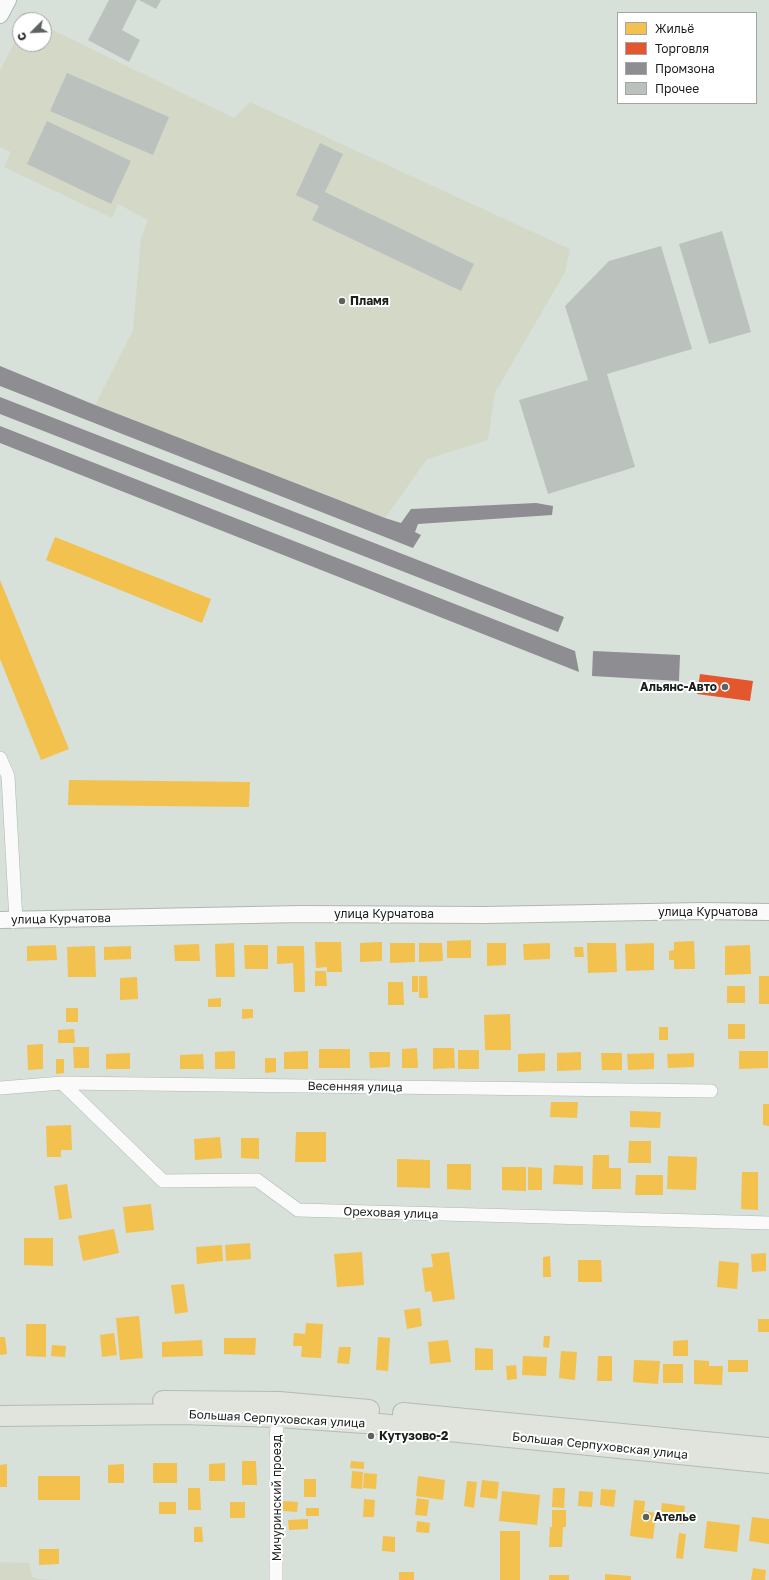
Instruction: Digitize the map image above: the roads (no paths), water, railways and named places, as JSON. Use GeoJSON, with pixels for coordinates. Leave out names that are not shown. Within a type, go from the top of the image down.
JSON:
{"type":"FeatureCollection","features":[{"type":"Feature","properties":{"kind":"main road","name":"Большая Серпуховская улица"},"geometry":{"type":"LineString","coordinates":[[0,1402],[201,1400],[279,1402],[549,1426],[769,1448]]}},
{"type":"Feature","properties":{"kind":"main road","name":"Большая Серпуховская улица"},"geometry":{"type":"LineString","coordinates":[[0,1416],[181,1414],[278,1417],[379,1424],[769,1463]]}},
{"type":"Feature","properties":{"kind":"street"},"geometry":{"type":"LineString","coordinates":[[0,15],[8,0]]}},
{"type":"Feature","properties":{"kind":"street"},"geometry":{"type":"LineString","coordinates":[[0,758],[8,776],[16,921]]}},
{"type":"Feature","properties":{"kind":"street","name":"улица Курчатова"},"geometry":{"type":"LineString","coordinates":[[0,920],[16,921],[301,914],[484,915],[702,911],[769,912]]}},
{"type":"Feature","properties":{"kind":"street","name":"Весенняя улица"},"geometry":{"type":"LineString","coordinates":[[0,1088],[62,1083],[711,1091]]}},
{"type":"Feature","properties":{"kind":"street","name":"Ореховая улица"},"geometry":{"type":"LineString","coordinates":[[62,1083],[163,1181],[257,1180],[298,1210],[769,1223]]}},
{"type":"Feature","properties":{"kind":"street","name":"Мичуринский проезд"},"geometry":{"type":"LineString","coordinates":[[276,1580],[276,1438],[278,1417]]}},
{"type":"Feature","properties":{"kind":"place","name":"Пламя"},"geometry":{"type":"Point","coordinates":[342,301]}},
{"type":"Feature","properties":{"kind":"place","name":"Альянс-Авто"},"geometry":{"type":"Point","coordinates":[725,687]}},
{"type":"Feature","properties":{"kind":"place","name":"Кутузово-2"},"geometry":{"type":"Point","coordinates":[371,1436]}},
{"type":"Feature","properties":{"kind":"place","name":"Ателье"},"geometry":{"type":"Point","coordinates":[646,1517]}}]}
